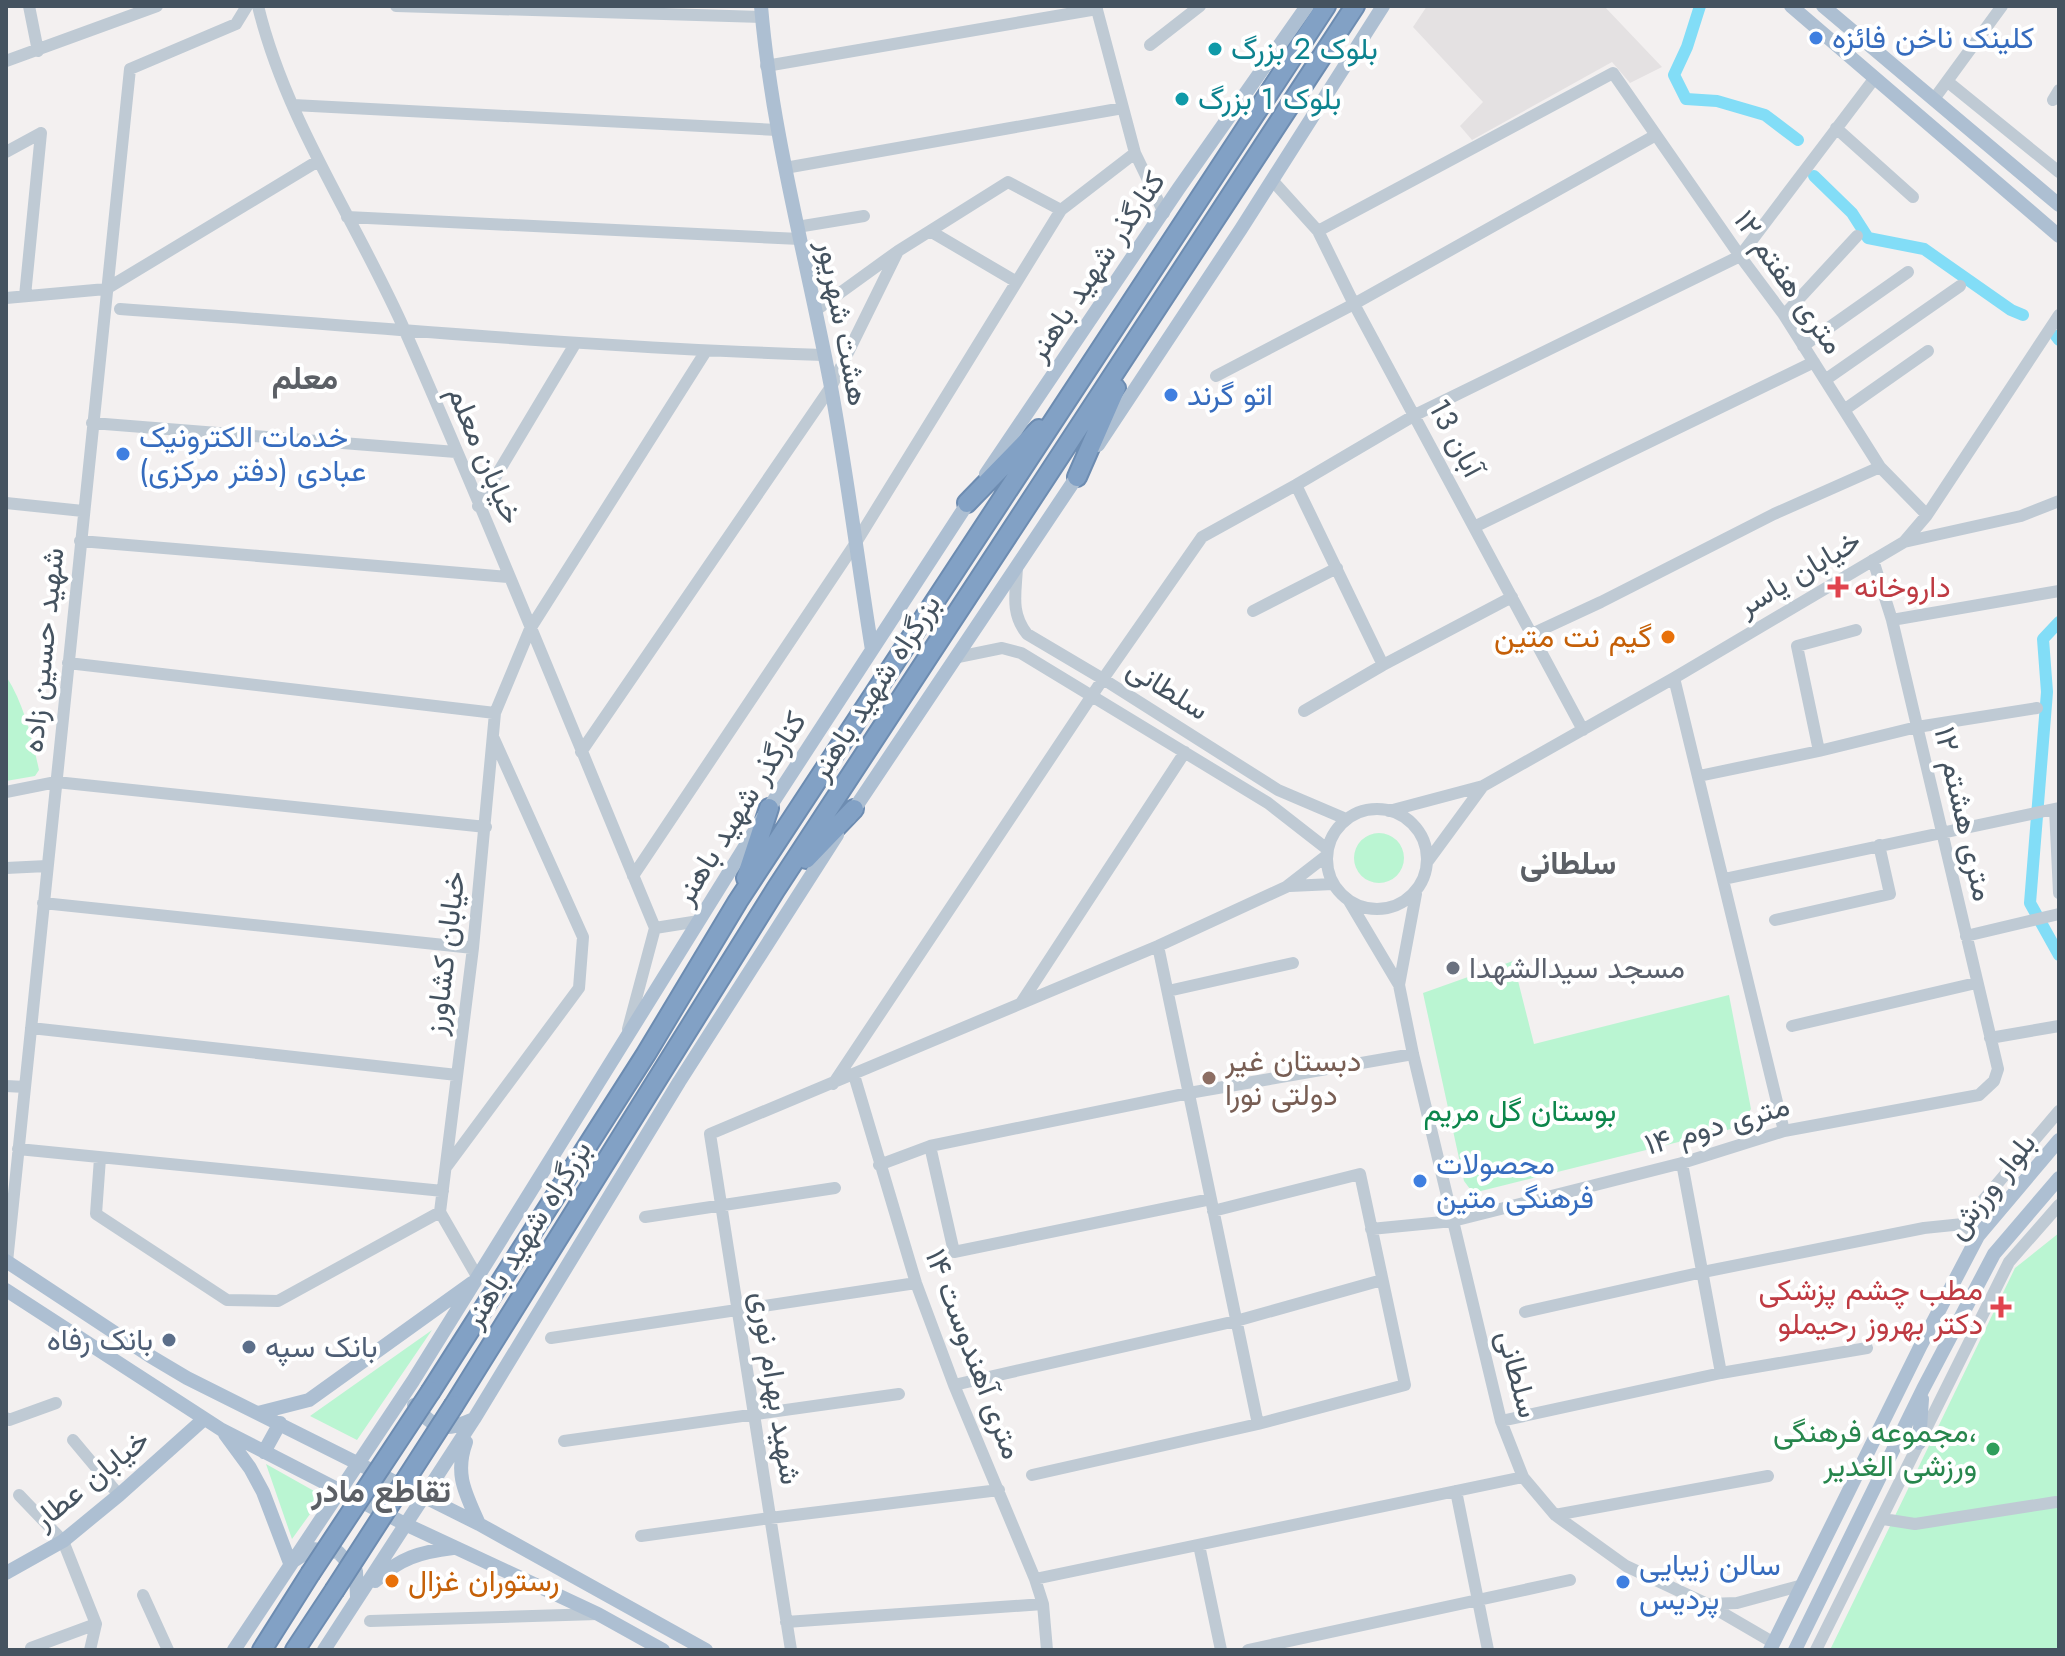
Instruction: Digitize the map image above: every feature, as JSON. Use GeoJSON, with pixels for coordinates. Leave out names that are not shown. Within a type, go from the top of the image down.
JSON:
{"type":"FeatureCollection","features":[{"type":"Feature","properties":{"kind":"highway","name":"بزرگراه شهید باهنر"},"geometry":{"type":"LineString","coordinates":[[262,1650],[646,1054],[738,901],[1326,6]]}},
{"type":"Feature","properties":{"kind":"highway","name":"بزرگراه شهید باهنر"},"geometry":{"type":"LineString","coordinates":[[295,1650],[454,1405],[776,889],[1355,6]]}},
{"type":"Feature","properties":{"kind":"highway"},"geometry":{"type":"LineString","coordinates":[[1077,477],[1139,337]]}},
{"type":"Feature","properties":{"kind":"highway"},"geometry":{"type":"LineString","coordinates":[[967,503],[1069,398]]}},
{"type":"Feature","properties":{"kind":"highway"},"geometry":{"type":"LineString","coordinates":[[738,901],[769,808]]}},
{"type":"Feature","properties":{"kind":"highway"},"geometry":{"type":"LineString","coordinates":[[776,889],[854,809]]}},
{"type":"Feature","properties":{"kind":"main road","name":"کنارگذر شهید باهنر"},"geometry":{"type":"LineString","coordinates":[[234,1650],[413,1381],[769,808],[967,503],[1307,6]]}},
{"type":"Feature","properties":{"kind":"main road"},"geometry":{"type":"LineString","coordinates":[[324,1650],[474,1419],[679,1082],[854,809],[1077,477],[1383,6]]}},
{"type":"Feature","properties":{"kind":"main road"},"geometry":{"type":"LineString","coordinates":[[1791,6],[2057,237]]}},
{"type":"Feature","properties":{"kind":"main road"},"geometry":{"type":"LineString","coordinates":[[1823,6],[2059,205]]}},
{"type":"Feature","properties":{"kind":"main road","name":"هشت شهریور"},"geometry":{"type":"LineString","coordinates":[[762,12],[766,66],[777,130],[831,387],[872,650]]}},
{"type":"Feature","properties":{"kind":"main road","name":"بلوار ورزش"},"geometry":{"type":"LineString","coordinates":[[1772,1646],[1978,1236],[2059,1140]]}},
{"type":"Feature","properties":{"kind":"main road","name":"بلوار ورزش"},"geometry":{"type":"LineString","coordinates":[[1795,1650],[1923,1389],[1994,1254],[2059,1178]]}},
{"type":"Feature","properties":{"kind":"main road"},"geometry":{"type":"LineString","coordinates":[[6,1262],[150,1356],[479,1524],[676,1644],[706,1650]]}},
{"type":"Feature","properties":{"kind":"main road"},"geometry":{"type":"LineString","coordinates":[[258,1413],[309,1400],[478,1278]]}},
{"type":"Feature","properties":{"kind":"main road"},"geometry":{"type":"LineString","coordinates":[[6,1290],[222,1430],[407,1525],[598,1614],[663,1650]]}},
{"type":"Feature","properties":{"kind":"main road"},"geometry":{"type":"LineString","coordinates":[[413,1381],[414,1405],[429,1423],[452,1429],[474,1419]]}},
{"type":"Feature","properties":{"kind":"main road"},"geometry":{"type":"LineString","coordinates":[[1919,1443],[1923,1389]]}},
{"type":"Feature","properties":{"kind":"main road","name":"خیابان عطار"},"geometry":{"type":"LineString","coordinates":[[6,1573],[63,1541],[204,1419]]}},
{"type":"Feature","properties":{"kind":"main road"},"geometry":{"type":"LineString","coordinates":[[474,1419],[461,1457],[462,1486],[479,1524]]}},
{"type":"Feature","properties":{"kind":"main road"},"geometry":{"type":"LineString","coordinates":[[264,1452],[280,1423]]}},
{"type":"Feature","properties":{"kind":"main road"},"geometry":{"type":"LineString","coordinates":[[222,1430],[263,1492],[290,1563],[312,1549],[338,1552],[356,1571],[357,1598]]}},
{"type":"Feature","properties":{"kind":"main road"},"geometry":{"type":"LineString","coordinates":[[357,1598],[393,1564],[428,1551],[455,1547]]}},
{"type":"Feature","properties":{"kind":"street"},"geometry":{"type":"LineString","coordinates":[[29,6],[38,51]]}},
{"type":"Feature","properties":{"kind":"street"},"geometry":{"type":"LineString","coordinates":[[6,61],[157,6]]}},
{"type":"Feature","properties":{"kind":"street","name":"شهید حسین زاده"},"geometry":{"type":"LineString","coordinates":[[6,1262],[130,69],[236,24],[247,6]]}},
{"type":"Feature","properties":{"kind":"street","name":"خیابان معلم"},"geometry":{"type":"LineString","coordinates":[[258,6],[265,36],[293,105],[318,161],[404,328],[655,928]]}},
{"type":"Feature","properties":{"kind":"street"},"geometry":{"type":"LineString","coordinates":[[265,36],[268,6]]}},
{"type":"Feature","properties":{"kind":"street"},"geometry":{"type":"LineString","coordinates":[[396,6],[762,12]]}},
{"type":"Feature","properties":{"kind":"street"},"geometry":{"type":"LineString","coordinates":[[1150,45],[1200,6]]}},
{"type":"Feature","properties":{"kind":"street"},"geometry":{"type":"LineString","coordinates":[[1934,99],[2002,6]]}},
{"type":"Feature","properties":{"kind":"street"},"geometry":{"type":"LineString","coordinates":[[766,66],[1097,8],[1135,153],[1164,213]]}},
{"type":"Feature","properties":{"kind":"street","name":"۱۲ متری هفتم"},"geometry":{"type":"LineString","coordinates":[[1318,231],[1613,73],[1784,315],[1880,467],[1927,515]]}},
{"type":"Feature","properties":{"kind":"street"},"geometry":{"type":"LineString","coordinates":[[833,1084],[1103,679],[1202,537],[1415,415],[1740,256],[1874,79]]}},
{"type":"Feature","properties":{"kind":"street"},"geometry":{"type":"LineString","coordinates":[[1948,82],[2059,172]]}},
{"type":"Feature","properties":{"kind":"street"},"geometry":{"type":"LineString","coordinates":[[293,105],[777,130]]}},
{"type":"Feature","properties":{"kind":"street"},"geometry":{"type":"LineString","coordinates":[[785,168],[1123,108]]}},
{"type":"Feature","properties":{"kind":"street"},"geometry":{"type":"LineString","coordinates":[[1836,128],[1913,197]]}},
{"type":"Feature","properties":{"kind":"street"},"geometry":{"type":"LineString","coordinates":[[6,152],[41,133],[25,296]]}},
{"type":"Feature","properties":{"kind":"street"},"geometry":{"type":"LineString","coordinates":[[1216,376],[1354,304],[1656,135]]}},
{"type":"Feature","properties":{"kind":"street"},"geometry":{"type":"LineString","coordinates":[[633,876],[855,544],[1061,210],[1135,153]]}},
{"type":"Feature","properties":{"kind":"street"},"geometry":{"type":"LineString","coordinates":[[6,298],[106,289],[318,161]]}},
{"type":"Feature","properties":{"kind":"street","name":"13 آبان"},"geometry":{"type":"LineString","coordinates":[[1272,180],[1318,231],[1354,304],[1583,730]]}},
{"type":"Feature","properties":{"kind":"street"},"geometry":{"type":"LineString","coordinates":[[815,311],[898,251],[1008,182],[1061,210]]}},
{"type":"Feature","properties":{"kind":"street"},"geometry":{"type":"LineString","coordinates":[[347,217],[798,233],[864,216]]}},
{"type":"Feature","properties":{"kind":"street"},"geometry":{"type":"LineString","coordinates":[[930,231],[1015,281]]}},
{"type":"Feature","properties":{"kind":"street"},"geometry":{"type":"LineString","coordinates":[[1784,315],[1857,236]]}},
{"type":"Feature","properties":{"kind":"street"},"geometry":{"type":"LineString","coordinates":[[581,752],[831,387],[898,251]]}},
{"type":"Feature","properties":{"kind":"street"},"geometry":{"type":"LineString","coordinates":[[1803,346],[1908,272]]}},
{"type":"Feature","properties":{"kind":"street"},"geometry":{"type":"LineString","coordinates":[[1825,380],[1960,286]]}},
{"type":"Feature","properties":{"kind":"street"},"geometry":{"type":"LineString","coordinates":[[120,309],[404,328],[575,344],[824,355]]}},
{"type":"Feature","properties":{"kind":"street","name":"خیابان یاسر"},"geometry":{"type":"LineString","coordinates":[[1389,811],[1483,786],[1904,542],[1927,515],[2059,315]]}},
{"type":"Feature","properties":{"kind":"street"},"geometry":{"type":"LineString","coordinates":[[478,506],[575,344]]}},
{"type":"Feature","properties":{"kind":"street","name":"خیابان کشاورز"},"geometry":{"type":"LineString","coordinates":[[440,1212],[473,948],[495,713],[530,629],[706,351]]}},
{"type":"Feature","properties":{"kind":"street"},"geometry":{"type":"LineString","coordinates":[[1844,410],[1928,351]]}},
{"type":"Feature","properties":{"kind":"street"},"geometry":{"type":"LineString","coordinates":[[1474,527],[1814,362]]}},
{"type":"Feature","properties":{"kind":"street"},"geometry":{"type":"LineString","coordinates":[[92,423],[456,452]]}},
{"type":"Feature","properties":{"kind":"street"},"geometry":{"type":"LineString","coordinates":[[1532,634],[1774,514],[1880,467]]}},
{"type":"Feature","properties":{"kind":"street"},"geometry":{"type":"LineString","coordinates":[[1296,485],[1383,665]]}},
{"type":"Feature","properties":{"kind":"street"},"geometry":{"type":"LineString","coordinates":[[1904,542],[2021,516],[2059,501]]}},
{"type":"Feature","properties":{"kind":"street"},"geometry":{"type":"LineString","coordinates":[[6,503],[83,511]]}},
{"type":"Feature","properties":{"kind":"street"},"geometry":{"type":"LineString","coordinates":[[80,541],[508,577]]}},
{"type":"Feature","properties":{"kind":"street","name":"۱۲ متری هشتم"},"geometry":{"type":"LineString","coordinates":[[1873,560],[1892,620],[1998,1069],[1994,1081]]}},
{"type":"Feature","properties":{"kind":"street","name":"سلطانی"},"geometry":{"type":"LineString","coordinates":[[1017,566],[1015,603],[1018,623],[1027,634],[1278,790],[1346,819]]}},
{"type":"Feature","properties":{"kind":"street"},"geometry":{"type":"LineString","coordinates":[[1253,611],[1337,568]]}},
{"type":"Feature","properties":{"kind":"street"},"geometry":{"type":"LineString","coordinates":[[1892,620],[2059,591]]}},
{"type":"Feature","properties":{"kind":"street"},"geometry":{"type":"LineString","coordinates":[[1304,711],[1512,597]]}},
{"type":"Feature","properties":{"kind":"street"},"geometry":{"type":"LineString","coordinates":[[1819,751],[1797,646],[1856,630]]}},
{"type":"Feature","properties":{"kind":"street","name":"سلطانی"},"geometry":{"type":"LineString","coordinates":[[958,657],[1002,648],[1021,653],[1268,803],[1327,853]]}},
{"type":"Feature","properties":{"kind":"street"},"geometry":{"type":"LineString","coordinates":[[68,663],[495,713]]}},
{"type":"Feature","properties":{"kind":"street"},"geometry":{"type":"LineString","coordinates":[[1674,678],[1784,1131]]}},
{"type":"Feature","properties":{"kind":"street"},"geometry":{"type":"LineString","coordinates":[[1699,776],[1917,727],[2037,708]]}},
{"type":"Feature","properties":{"kind":"street"},"geometry":{"type":"LineString","coordinates":[[446,1166],[579,988],[583,937],[493,737]]}},
{"type":"Feature","properties":{"kind":"street"},"geometry":{"type":"LineString","coordinates":[[1021,1003],[1185,752]]}},
{"type":"Feature","properties":{"kind":"street"},"geometry":{"type":"LineString","coordinates":[[6,792],[56,782],[486,827]]}},
{"type":"Feature","properties":{"kind":"street","name":"خیابان یاسر"},"geometry":{"type":"LineString","coordinates":[[1427,861],[1483,786]]}},
{"type":"Feature","properties":{"kind":"street"},"geometry":{"type":"LineString","coordinates":[[1724,879],[2057,808],[2059,893]]}},
{"type":"Feature","properties":{"kind":"street"},"geometry":{"type":"LineString","coordinates":[[1349,901],[1358,907],[1375,910],[1393,908],[1409,900],[1427,870],[1428,853],[1422,836],[1411,822],[1389,811],[1362,811],[1346,819],[1334,833],[1327,853],[1333,884],[1349,901],[1399,985]]}},
{"type":"Feature","properties":{"kind":"street"},"geometry":{"type":"LineString","coordinates":[[1775,920],[1890,894],[1879,845]]}},
{"type":"Feature","properties":{"kind":"street"},"geometry":{"type":"LineString","coordinates":[[833,1084],[1158,946],[1286,887],[1327,853]]}},
{"type":"Feature","properties":{"kind":"street"},"geometry":{"type":"LineString","coordinates":[[6,868],[47,866]]}},
{"type":"Feature","properties":{"kind":"street"},"geometry":{"type":"LineString","coordinates":[[1286,887],[1333,884]]}},
{"type":"Feature","properties":{"kind":"street"},"geometry":{"type":"LineString","coordinates":[[1399,985],[1416,891]]}},
{"type":"Feature","properties":{"kind":"street"},"geometry":{"type":"LineString","coordinates":[[43,903],[473,948]]}},
{"type":"Feature","properties":{"kind":"street"},"geometry":{"type":"LineString","coordinates":[[1966,936],[2059,914]]}},
{"type":"Feature","properties":{"kind":"street"},"geometry":{"type":"LineString","coordinates":[[624,1041],[655,928],[699,921]]}},
{"type":"Feature","properties":{"kind":"street"},"geometry":{"type":"LineString","coordinates":[[1158,946],[1258,1424]]}},
{"type":"Feature","properties":{"kind":"street"},"geometry":{"type":"LineString","coordinates":[[1168,991],[1293,963]]}},
{"type":"Feature","properties":{"kind":"street"},"geometry":{"type":"LineString","coordinates":[[1792,1026],[1976,983]]}},
{"type":"Feature","properties":{"kind":"street","name":"سلطانی"},"geometry":{"type":"LineString","coordinates":[[1399,985],[1501,1421],[1523,1477],[1555,1515],[1626,1566],[1707,1604],[1772,1646]]}},
{"type":"Feature","properties":{"kind":"street"},"geometry":{"type":"LineString","coordinates":[[1990,1038],[2059,1026]]}},
{"type":"Feature","properties":{"kind":"street"},"geometry":{"type":"LineString","coordinates":[[31,1028],[457,1075]]}},
{"type":"Feature","properties":{"kind":"street"},"geometry":{"type":"LineString","coordinates":[[879,1165],[930,1146],[1189,1093],[1413,1054]]}},
{"type":"Feature","properties":{"kind":"street","name":"۱۴ متری آهندوست"},"geometry":{"type":"LineString","coordinates":[[854,1075],[916,1283],[954,1385],[1035,1579],[1043,1604],[1047,1650]]}},
{"type":"Feature","properties":{"kind":"street","name":"۱۴ متری دوم"},"geometry":{"type":"LineString","coordinates":[[1371,1229],[1453,1221],[1682,1163],[1784,1131],[1979,1095],[1994,1081]]}},
{"type":"Feature","properties":{"kind":"street","name":"شهید بهرام نوری"},"geometry":{"type":"LineString","coordinates":[[791,1650],[710,1134],[833,1084]]}},
{"type":"Feature","properties":{"kind":"street"},"geometry":{"type":"LineString","coordinates":[[6,1086],[25,1087]]}},
{"type":"Feature","properties":{"kind":"street"},"geometry":{"type":"LineString","coordinates":[[1525,1312],[1703,1272],[1924,1228],[1963,1224],[2059,1111]]}},
{"type":"Feature","properties":{"kind":"street"},"geometry":{"type":"LineString","coordinates":[[930,1146],[954,1252],[1212,1205],[1360,1174],[1405,1385],[1258,1424],[1032,1475]]}},
{"type":"Feature","properties":{"kind":"street"},"geometry":{"type":"LineString","coordinates":[[18,1149],[443,1191]]}},
{"type":"Feature","properties":{"kind":"street"},"geometry":{"type":"LineString","coordinates":[[100,1158],[96,1214],[227,1300],[278,1301],[440,1212],[478,1278]]}},
{"type":"Feature","properties":{"kind":"street"},"geometry":{"type":"LineString","coordinates":[[1682,1163],[1721,1373]]}},
{"type":"Feature","properties":{"kind":"street"},"geometry":{"type":"LineString","coordinates":[[645,1217],[835,1188]]}},
{"type":"Feature","properties":{"kind":"street"},"geometry":{"type":"LineString","coordinates":[[1816,1650],[2009,1262],[2059,1206]]}},
{"type":"Feature","properties":{"kind":"street"},"geometry":{"type":"LineString","coordinates":[[1963,1224],[1978,1236]]}},
{"type":"Feature","properties":{"kind":"street"},"geometry":{"type":"LineString","coordinates":[[954,1385],[1236,1321],[1382,1280]]}},
{"type":"Feature","properties":{"kind":"street"},"geometry":{"type":"LineString","coordinates":[[551,1338],[916,1283]]}},
{"type":"Feature","properties":{"kind":"street"},"geometry":{"type":"LineString","coordinates":[[1501,1421],[1721,1373],[1867,1348]]}},
{"type":"Feature","properties":{"kind":"street"},"geometry":{"type":"LineString","coordinates":[[564,1441],[899,1394]]}},
{"type":"Feature","properties":{"kind":"street"},"geometry":{"type":"LineString","coordinates":[[7,1421],[56,1403]]}},
{"type":"Feature","properties":{"kind":"street"},"geometry":{"type":"LineString","coordinates":[[73,1440],[119,1495]]}},
{"type":"Feature","properties":{"kind":"street"},"geometry":{"type":"LineString","coordinates":[[1555,1515],[1768,1476]]}},
{"type":"Feature","properties":{"kind":"street"},"geometry":{"type":"LineString","coordinates":[[1035,1579],[1523,1477]]}},
{"type":"Feature","properties":{"kind":"street"},"geometry":{"type":"LineString","coordinates":[[641,1536],[999,1490]]}},
{"type":"Feature","properties":{"kind":"street"},"geometry":{"type":"LineString","coordinates":[[1456,1491],[1488,1650]]}},
{"type":"Feature","properties":{"kind":"street"},"geometry":{"type":"LineString","coordinates":[[19,1495],[63,1541],[96,1624],[90,1650]]}},
{"type":"Feature","properties":{"kind":"street"},"geometry":{"type":"LineString","coordinates":[[1883,1519],[1915,1524],[2056,1502]]}},
{"type":"Feature","properties":{"kind":"street"},"geometry":{"type":"LineString","coordinates":[[1199,1545],[1221,1650]]}},
{"type":"Feature","properties":{"kind":"street"},"geometry":{"type":"LineString","coordinates":[[1248,1650],[1570,1580]]}},
{"type":"Feature","properties":{"kind":"street"},"geometry":{"type":"LineString","coordinates":[[1707,1604],[1737,1603],[1803,1585]]}},
{"type":"Feature","properties":{"kind":"street"},"geometry":{"type":"LineString","coordinates":[[143,1595],[168,1650]]}},
{"type":"Feature","properties":{"kind":"street"},"geometry":{"type":"LineString","coordinates":[[786,1622],[1043,1604]]}},
{"type":"Feature","properties":{"kind":"street"},"geometry":{"type":"LineString","coordinates":[[370,1621],[598,1614]]}},
{"type":"Feature","properties":{"kind":"street"},"geometry":{"type":"LineString","coordinates":[[31,1648],[96,1624]]}},
{"type":"Feature","properties":{"kind":"shaded area"},"geometry":{"type":"Polygon","coordinates":[[[1427,6],[1604,6],[1662,67],[1630,83],[1612,62],[1472,140],[1460,126],[1483,102],[1413,27],[1427,6]]]}},
{"type":"Feature","properties":{"kind":"green space"},"geometry":{"type":"Polygon","coordinates":[[[6,676],[23,710],[39,770],[35,776],[6,781],[6,676]]]}},
{"type":"Feature","properties":{"kind":"green space"},"geometry":{"type":"Polygon","coordinates":[[[1379,833],[1397,840],[1404,858],[1397,876],[1379,883],[1361,876],[1354,858],[1361,840],[1379,833]]]}},
{"type":"Feature","properties":{"kind":"green space","name":"بوستان گل مریم"},"geometry":{"type":"Polygon","coordinates":[[[1513,961],[1534,1044],[1729,995],[1751,1109],[1742,1122],[1731,1129],[1473,1193],[1464,1181],[1423,993],[1513,961]]]}},
{"type":"Feature","properties":{"kind":"green space","name":"مجموعه فرهنگی، ورزشی الغدیر"},"geometry":{"type":"Polygon","coordinates":[[[2059,1233],[2059,1650],[1830,1650],[2015,1268],[2059,1233]]]}},
{"type":"Feature","properties":{"kind":"green space"},"geometry":{"type":"Polygon","coordinates":[[[432,1330],[357,1440],[310,1416],[432,1330]]]}},
{"type":"Feature","properties":{"kind":"green space"},"geometry":{"type":"Polygon","coordinates":[[[266,1464],[323,1496],[292,1539],[266,1464]]]}},
{"type":"Feature","properties":{"kind":"waterway"},"geometry":{"type":"LineString","coordinates":[[1700,6],[1674,75],[1686,99],[1717,101],[1765,115],[1798,140]]}},
{"type":"Feature","properties":{"kind":"waterway"},"geometry":{"type":"LineString","coordinates":[[1814,176],[1852,213],[1868,238],[1924,249],[2011,310],[2023,315]]}},
{"type":"Feature","properties":{"kind":"waterway"},"geometry":{"type":"LineString","coordinates":[[2056,336],[2059,340]]}},
{"type":"Feature","properties":{"kind":"waterway"},"geometry":{"type":"LineString","coordinates":[[2059,622],[2043,639],[2047,692],[2030,903],[2059,955]]}},
{"type":"Feature","properties":{"kind":"place","name":"کلینک ناخن فائزه"},"geometry":{"type":"Point","coordinates":[1816,38]}},
{"type":"Feature","properties":{"kind":"place","name":"بلوک 2 بزرگ"},"geometry":{"type":"Point","coordinates":[1215,49]}},
{"type":"Feature","properties":{"kind":"place","name":"بلوک 1 بزرگ"},"geometry":{"type":"Point","coordinates":[1182,99]}},
{"type":"Feature","properties":{"kind":"place","name":"اتو گرند"},"geometry":{"type":"Point","coordinates":[1171,395]}},
{"type":"Feature","properties":{"kind":"place","name":"خدمات الکترونیک عبادی (دفتر مرکزی)"},"geometry":{"type":"Point","coordinates":[123,454]}},
{"type":"Feature","properties":{"kind":"place","name":"داروخانه"},"geometry":{"type":"Point","coordinates":[1838,587]}},
{"type":"Feature","properties":{"kind":"place","name":"گیم نت متین"},"geometry":{"type":"Point","coordinates":[1668,637]}},
{"type":"Feature","properties":{"kind":"place","name":"مسجد سیدالشهدا"},"geometry":{"type":"Point","coordinates":[1453,968]}},
{"type":"Feature","properties":{"kind":"place","name":"دبستان غیر دولتی نورا"},"geometry":{"type":"Point","coordinates":[1209,1078]}},
{"type":"Feature","properties":{"kind":"place","name":"محصولات فرهنگی متین"},"geometry":{"type":"Point","coordinates":[1420,1181]}},
{"type":"Feature","properties":{"kind":"place","name":"مطب چشم پزشکی دکتر بهروز رحیملو"},"geometry":{"type":"Point","coordinates":[2001,1307]}},
{"type":"Feature","properties":{"kind":"place","name":"بانک رفاه"},"geometry":{"type":"Point","coordinates":[169,1340]}},
{"type":"Feature","properties":{"kind":"place","name":"بانک سپه"},"geometry":{"type":"Point","coordinates":[249,1347]}},
{"type":"Feature","properties":{"kind":"place","name":"مجموعه فرهنگی، ورزشی الغدیر"},"geometry":{"type":"Point","coordinates":[1993,1449]}},
{"type":"Feature","properties":{"kind":"place","name":"رستوران غزال"},"geometry":{"type":"Point","coordinates":[392,1581]}},
{"type":"Feature","properties":{"kind":"place","name":"سالن زیبایی پردیس"},"geometry":{"type":"Point","coordinates":[1623,1582]}},
{"type":"Feature","properties":{"kind":"district","name":"معلم"},"geometry":{"type":"Point","coordinates":[305,378]}},
{"type":"Feature","properties":{"kind":"district","name":"سلطانی"},"geometry":{"type":"Point","coordinates":[1568,863]}},
{"type":"Feature","properties":{"kind":"district","name":"تقاطع مادر"},"geometry":{"type":"Point","coordinates":[381,1491]}}]}
